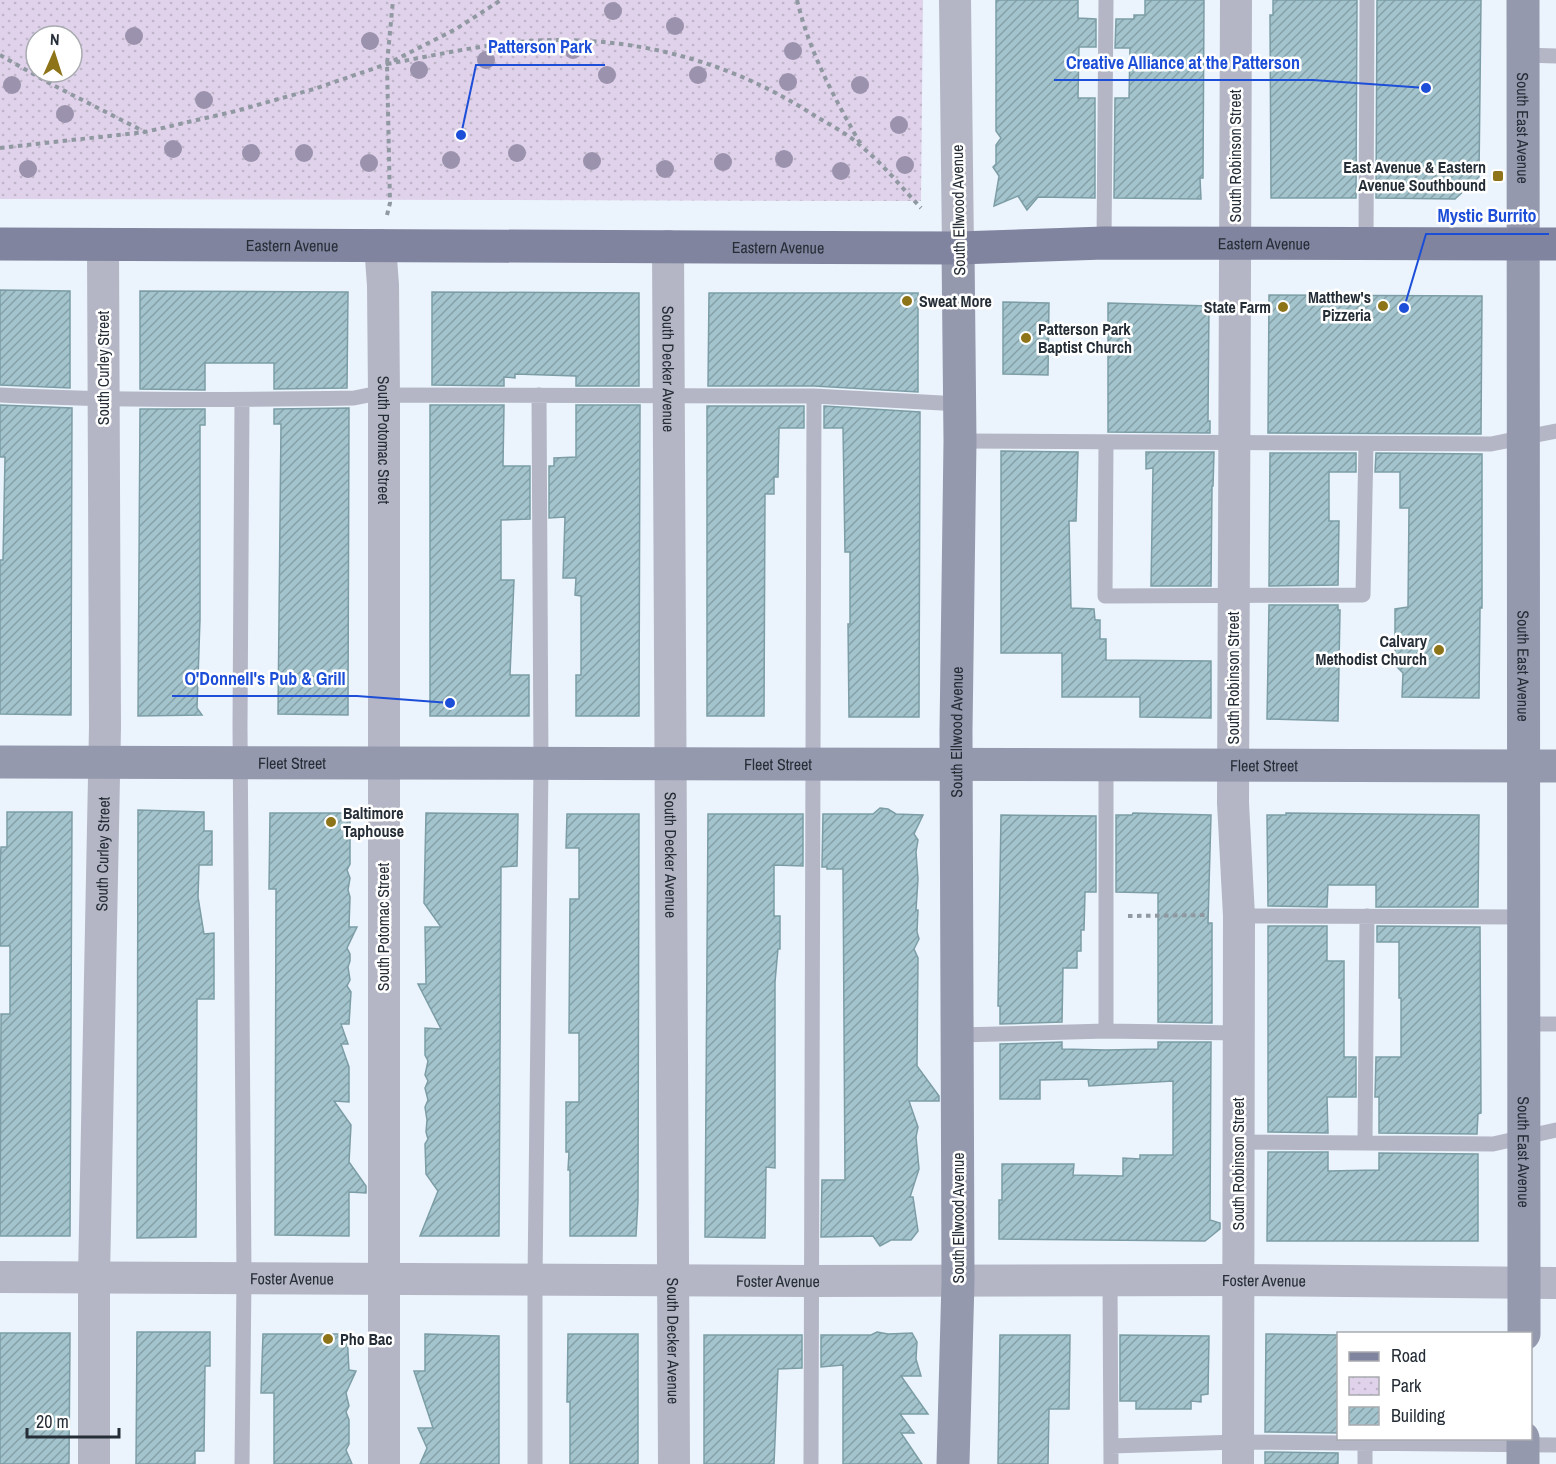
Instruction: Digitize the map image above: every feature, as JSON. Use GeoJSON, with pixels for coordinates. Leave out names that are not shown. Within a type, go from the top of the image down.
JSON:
{"type":"FeatureCollection","features":[{"type":"Feature","properties":{"kind":"main road","name":"Eastern Avenue"},"geometry":{"type":"LineString","coordinates":[[0,244],[958,248],[1104,243],[1556,244]]}},
{"type":"Feature","properties":{"kind":"street","name":"South Ellwood Avenue"},"geometry":{"type":"LineString","coordinates":[[953,1464],[958,1281],[957,765],[960,441],[955,0]]}},
{"type":"Feature","properties":{"kind":"street","name":"South Robinson Street"},"geometry":{"type":"LineString","coordinates":[[1236,0],[1233,765],[1239,916],[1238,1453]]}},
{"type":"Feature","properties":{"kind":"street","name":"South East Avenue"},"geometry":{"type":"LineString","coordinates":[[1523,0],[1524,1332]]}},
{"type":"Feature","properties":{"kind":"street","name":"South Curley Street"},"geometry":{"type":"LineString","coordinates":[[94,1464],[94,1277],[105,762],[103,244]]}},
{"type":"Feature","properties":{"kind":"street","name":"South Potomac Street"},"geometry":{"type":"LineString","coordinates":[[380,245],[383,285],[384,395],[384,1464]]}},
{"type":"Feature","properties":{"kind":"street","name":"South Decker Avenue"},"geometry":{"type":"LineString","coordinates":[[668,246],[674,1464]]}},
{"type":"Feature","properties":{"kind":"street","name":"Fleet Street"},"geometry":{"type":"LineString","coordinates":[[0,762],[1556,766]]}},
{"type":"Feature","properties":{"kind":"street","name":"Foster Avenue"},"geometry":{"type":"LineString","coordinates":[[0,1277],[1556,1283]]}},
{"type":"Feature","properties":{"kind":"lane"},"geometry":{"type":"LineString","coordinates":[[1104,243],[1106,0]]}},
{"type":"Feature","properties":{"kind":"lane"},"geometry":{"type":"LineString","coordinates":[[1366,244],[1367,0]]}},
{"type":"Feature","properties":{"kind":"lane"},"geometry":{"type":"LineString","coordinates":[[1523,55],[1556,56]]}},
{"type":"Feature","properties":{"kind":"lane"},"geometry":{"type":"LineString","coordinates":[[0,395],[103,399],[242,400],[354,398],[369,394],[814,396],[960,404]]}},
{"type":"Feature","properties":{"kind":"lane"},"geometry":{"type":"LineString","coordinates":[[535,1464],[541,764],[539,395]]}},
{"type":"Feature","properties":{"kind":"lane"},"geometry":{"type":"LineString","coordinates":[[810,1464],[814,396]]}},
{"type":"Feature","properties":{"kind":"lane"},"geometry":{"type":"LineString","coordinates":[[242,400],[240,763],[244,1277],[242,1464]]}},
{"type":"Feature","properties":{"kind":"lane"},"geometry":{"type":"LineString","coordinates":[[960,441],[1491,444],[1556,431]]}},
{"type":"Feature","properties":{"kind":"lane"},"geometry":{"type":"LineString","coordinates":[[1106,442],[1105,596],[1363,595],[1366,444]]}},
{"type":"Feature","properties":{"kind":"lane"},"geometry":{"type":"LineString","coordinates":[[1106,765],[1106,1031]]}},
{"type":"Feature","properties":{"kind":"lane"},"geometry":{"type":"LineString","coordinates":[[1239,916],[1523,917]]}},
{"type":"Feature","properties":{"kind":"lane"},"geometry":{"type":"LineString","coordinates":[[1365,1142],[1367,916]]}},
{"type":"Feature","properties":{"kind":"lane"},"geometry":{"type":"LineString","coordinates":[[1523,1024],[1556,1024]]}},
{"type":"Feature","properties":{"kind":"lane"},"geometry":{"type":"LineString","coordinates":[[958,1035],[1106,1031],[1238,1033]]}},
{"type":"Feature","properties":{"kind":"lane"},"geometry":{"type":"LineString","coordinates":[[1238,1142],[1493,1144],[1556,1130]]}},
{"type":"Feature","properties":{"kind":"lane"},"geometry":{"type":"LineString","coordinates":[[1110,1280],[1111,1464]]}},
{"type":"Feature","properties":{"kind":"lane"},"geometry":{"type":"LineString","coordinates":[[1111,1446],[1238,1453],[1365,1443],[1523,1449],[1556,1445]]}},
{"type":"Feature","properties":{"kind":"lane"},"geometry":{"type":"LineString","coordinates":[[1365,1443],[1365,1464]]}},
{"type":"Feature","properties":{"kind":"path"},"geometry":{"type":"LineString","coordinates":[[390,203],[387,64],[393,0]]}},
{"type":"Feature","properties":{"kind":"path"},"geometry":{"type":"LineString","coordinates":[[0,148],[145,132],[236,111],[314,89],[387,64],[456,29],[501,0]]}},
{"type":"Feature","properties":{"kind":"path"},"geometry":{"type":"LineString","coordinates":[[797,0],[805,31],[825,80],[861,146]]}},
{"type":"Feature","properties":{"kind":"path"},"geometry":{"type":"LineString","coordinates":[[387,64],[507,44],[552,40],[609,41],[676,53],[716,65],[790,100],[861,146],[921,208]]}},
{"type":"Feature","properties":{"kind":"path"},"geometry":{"type":"LineString","coordinates":[[0,54],[49,83],[145,132]]}},
{"type":"Feature","properties":{"kind":"path"},"geometry":{"type":"LineString","coordinates":[[1106,916],[1239,916]]}},
{"type":"Feature","properties":{"kind":"green space"},"geometry":{"type":"Polygon","coordinates":[[[0,0],[923,0],[921,201],[0,199],[0,0]]]}},
{"type":"Feature","properties":{"kind":"building"},"geometry":{"type":"Polygon","coordinates":[[[996,0],[1078,0],[1078,18],[1096,19],[1096,47],[1079,47],[1078,98],[1095,98],[1095,198],[1038,197],[1027,210],[1018,196],[994,206],[999,176],[993,167],[996,164],[996,145],[1001,138],[996,131],[996,0]]]}},
{"type":"Feature","properties":{"kind":"building"},"geometry":{"type":"Polygon","coordinates":[[[1145,0],[1204,0],[1201,199],[1114,198],[1115,98],[1129,98],[1130,48],[1115,48],[1116,19],[1134,19],[1134,15],[1145,15],[1145,0]]]}},
{"type":"Feature","properties":{"kind":"building"},"geometry":{"type":"Polygon","coordinates":[[[1273,0],[1357,0],[1356,198],[1271,198],[1270,15],[1273,15],[1273,0]]]}},
{"type":"Feature","properties":{"kind":"building"},"geometry":{"type":"Polygon","coordinates":[[[1377,0],[1481,0],[1479,177],[1455,199],[1376,198],[1377,0]]]}},
{"type":"Feature","properties":{"kind":"building"},"geometry":{"type":"Polygon","coordinates":[[[0,290],[70,291],[70,388],[0,385],[0,290]]]}},
{"type":"Feature","properties":{"kind":"building"},"geometry":{"type":"Polygon","coordinates":[[[140,291],[348,292],[347,388],[274,389],[274,363],[205,363],[205,390],[140,389],[140,291]]]}},
{"type":"Feature","properties":{"kind":"building"},"geometry":{"type":"Polygon","coordinates":[[[432,292],[639,293],[639,386],[576,386],[576,376],[515,374],[515,378],[504,377],[504,386],[432,385],[432,292]]]}},
{"type":"Feature","properties":{"kind":"building"},"geometry":{"type":"Polygon","coordinates":[[[709,293],[918,293],[918,392],[814,386],[708,386],[709,293]]]}},
{"type":"Feature","properties":{"kind":"building"},"geometry":{"type":"Polygon","coordinates":[[[1269,295],[1482,296],[1481,434],[1268,433],[1269,295]]]}},
{"type":"Feature","properties":{"kind":"building","name":"Patterson Park Baptist Church"},"geometry":{"type":"Polygon","coordinates":[[[1003,302],[1049,303],[1048,375],[1003,374],[1003,302]]]}},
{"type":"Feature","properties":{"kind":"building"},"geometry":{"type":"Polygon","coordinates":[[[1108,303],[1209,306],[1208,421],[1210,421],[1210,433],[1108,432],[1108,303]]]}},
{"type":"Feature","properties":{"kind":"building"},"geometry":{"type":"Polygon","coordinates":[[[0,405],[72,408],[71,715],[0,714],[0,560],[3,560],[5,457],[0,457],[0,405]]]}},
{"type":"Feature","properties":{"kind":"building"},"geometry":{"type":"Polygon","coordinates":[[[430,405],[504,405],[503,466],[530,466],[530,519],[501,520],[501,580],[514,580],[510,675],[529,675],[529,716],[430,716],[430,405]]]}},
{"type":"Feature","properties":{"kind":"building"},"geometry":{"type":"Polygon","coordinates":[[[576,405],[640,405],[639,716],[576,716],[576,675],[581,675],[581,596],[575,595],[576,578],[563,578],[565,517],[549,518],[549,466],[554,466],[554,458],[576,457],[576,405]]]}},
{"type":"Feature","properties":{"kind":"building"},"geometry":{"type":"Polygon","coordinates":[[[707,406],[804,406],[804,428],[779,428],[778,477],[774,477],[774,494],[765,494],[764,716],[707,716],[707,406]]]}},
{"type":"Feature","properties":{"kind":"building"},"geometry":{"type":"Polygon","coordinates":[[[824,406],[920,412],[919,717],[849,717],[850,552],[845,552],[843,428],[824,428],[824,406]]]}},
{"type":"Feature","properties":{"kind":"building"},"geometry":{"type":"Polygon","coordinates":[[[349,408],[348,715],[278,714],[281,424],[274,424],[274,409],[349,408]]]}},
{"type":"Feature","properties":{"kind":"building"},"geometry":{"type":"Polygon","coordinates":[[[140,409],[205,409],[205,425],[200,425],[200,619],[197,708],[202,715],[138,716],[140,409]]]}},
{"type":"Feature","properties":{"kind":"building"},"geometry":{"type":"Polygon","coordinates":[[[1001,451],[1078,452],[1076,521],[1069,521],[1071,608],[1094,609],[1095,620],[1100,620],[1100,639],[1106,639],[1106,660],[1211,661],[1211,718],[1140,717],[1140,697],[1062,697],[1062,653],[1001,653],[1001,451]]]}},
{"type":"Feature","properties":{"kind":"building"},"geometry":{"type":"Polygon","coordinates":[[[1146,452],[1214,452],[1211,586],[1151,586],[1153,468],[1146,469],[1146,452]]]}},
{"type":"Feature","properties":{"kind":"building"},"geometry":{"type":"Polygon","coordinates":[[[1270,453],[1356,453],[1356,472],[1329,472],[1329,521],[1339,521],[1338,585],[1269,586],[1270,453]]]}},
{"type":"Feature","properties":{"kind":"building"},"geometry":{"type":"Polygon","coordinates":[[[1376,453],[1482,454],[1482,608],[1480,608],[1479,698],[1402,697],[1403,673],[1395,665],[1395,609],[1408,607],[1409,508],[1400,508],[1400,472],[1375,472],[1376,453]]]}},
{"type":"Feature","properties":{"kind":"building"},"geometry":{"type":"Polygon","coordinates":[[[1269,605],[1338,605],[1338,610],[1340,610],[1338,721],[1267,719],[1269,605]]]}},
{"type":"Feature","properties":{"kind":"building"},"geometry":{"type":"Polygon","coordinates":[[[880,808],[888,809],[896,814],[923,815],[914,834],[918,840],[916,910],[918,910],[919,939],[914,949],[918,958],[917,1066],[939,1096],[939,1101],[909,1101],[918,1127],[916,1137],[919,1169],[910,1197],[913,1197],[918,1231],[911,1240],[891,1240],[880,1246],[873,1236],[821,1237],[822,1180],[845,1180],[843,869],[822,867],[823,814],[873,814],[880,808]]]}},
{"type":"Feature","properties":{"kind":"building"},"geometry":{"type":"Polygon","coordinates":[[[138,810],[204,812],[204,831],[212,831],[212,865],[199,865],[198,897],[204,934],[214,933],[214,999],[197,999],[196,1237],[137,1238],[138,810]]]}},
{"type":"Feature","properties":{"kind":"building"},"geometry":{"type":"Polygon","coordinates":[[[7,812],[72,812],[70,1236],[0,1236],[1,1014],[10,1014],[10,946],[0,946],[0,866],[1,847],[7,847],[7,812]]]}},
{"type":"Feature","properties":{"kind":"building"},"geometry":{"type":"Polygon","coordinates":[[[270,813],[350,813],[350,864],[347,870],[350,878],[349,927],[357,927],[347,948],[350,954],[348,967],[350,980],[347,986],[351,992],[349,1024],[341,1024],[348,1044],[341,1044],[349,1067],[349,1102],[334,1101],[351,1125],[349,1162],[366,1186],[366,1193],[349,1192],[349,1236],[275,1235],[276,889],[269,889],[270,813]]]}},
{"type":"Feature","properties":{"kind":"building"},"geometry":{"type":"Polygon","coordinates":[[[426,813],[518,814],[517,866],[501,867],[499,1236],[420,1236],[438,1191],[426,1174],[425,1144],[428,1139],[425,1107],[428,1100],[425,1088],[428,1081],[425,1075],[428,1061],[425,1055],[425,1028],[441,1029],[418,984],[426,984],[425,927],[441,927],[424,903],[426,813]]]}},
{"type":"Feature","properties":{"kind":"building"},"geometry":{"type":"Polygon","coordinates":[[[1133,813],[1211,815],[1208,923],[1212,923],[1212,1023],[1158,1022],[1158,893],[1116,892],[1116,815],[1132,815],[1133,813]]]}},
{"type":"Feature","properties":{"kind":"building"},"geometry":{"type":"Polygon","coordinates":[[[1286,813],[1479,815],[1478,907],[1376,907],[1376,885],[1328,885],[1327,907],[1268,906],[1267,815],[1286,815],[1286,813]]]}},
{"type":"Feature","properties":{"kind":"building"},"geometry":{"type":"Polygon","coordinates":[[[567,814],[639,814],[636,1236],[570,1236],[570,1170],[568,1170],[569,1152],[566,1152],[566,1102],[579,1102],[579,1033],[569,1033],[570,899],[579,899],[579,848],[566,848],[567,814]]]}},
{"type":"Feature","properties":{"kind":"building"},"geometry":{"type":"Polygon","coordinates":[[[708,814],[803,814],[803,866],[774,865],[774,916],[780,916],[780,949],[778,949],[775,982],[775,1168],[766,1167],[765,1238],[705,1237],[708,814]]]}},
{"type":"Feature","properties":{"kind":"building"},"geometry":{"type":"Polygon","coordinates":[[[1001,815],[1096,816],[1096,892],[1085,892],[1084,930],[1081,930],[1081,951],[1077,951],[1077,968],[1063,968],[1062,1022],[1000,1024],[1000,1006],[998,1006],[1001,815]]]}},
{"type":"Feature","properties":{"kind":"building"},"geometry":{"type":"Polygon","coordinates":[[[1268,926],[1327,926],[1327,961],[1344,961],[1344,1057],[1356,1057],[1356,1097],[1327,1097],[1328,1133],[1268,1132],[1268,926]]]}},
{"type":"Feature","properties":{"kind":"building"},"geometry":{"type":"Polygon","coordinates":[[[1377,926],[1480,927],[1481,1113],[1478,1114],[1477,1134],[1379,1133],[1379,1097],[1375,1097],[1376,1057],[1401,1057],[1401,998],[1399,998],[1399,942],[1377,942],[1377,926]]]}},
{"type":"Feature","properties":{"kind":"building"},"geometry":{"type":"Polygon","coordinates":[[[1062,1042],[1062,1049],[1106,1050],[1158,1049],[1158,1042],[1211,1042],[1210,1220],[1220,1223],[1220,1229],[1205,1241],[999,1239],[1002,1164],[1074,1164],[1073,1175],[1123,1176],[1123,1158],[1140,1159],[1140,1155],[1173,1155],[1173,1081],[1089,1086],[1088,1079],[1040,1080],[1040,1099],[1000,1099],[1000,1044],[1062,1042]]]}},
{"type":"Feature","properties":{"kind":"building"},"geometry":{"type":"Polygon","coordinates":[[[1268,1152],[1328,1152],[1328,1171],[1379,1170],[1379,1153],[1478,1154],[1478,1241],[1267,1241],[1268,1152]]]}},
{"type":"Feature","properties":{"kind":"building"},"geometry":{"type":"Polygon","coordinates":[[[137,1332],[210,1332],[210,1366],[205,1366],[204,1451],[195,1451],[195,1464],[136,1464],[137,1332]]]}},
{"type":"Feature","properties":{"kind":"building"},"geometry":{"type":"Polygon","coordinates":[[[877,1332],[912,1333],[917,1342],[916,1359],[921,1376],[901,1376],[928,1414],[900,1414],[914,1433],[901,1433],[922,1464],[843,1464],[843,1365],[821,1367],[821,1335],[871,1335],[877,1332]]]}},
{"type":"Feature","properties":{"kind":"building"},"geometry":{"type":"Polygon","coordinates":[[[0,1333],[70,1333],[69,1464],[0,1464],[0,1333]]]}},
{"type":"Feature","properties":{"kind":"building"},"geometry":{"type":"Polygon","coordinates":[[[263,1334],[347,1334],[349,1370],[356,1371],[346,1393],[349,1406],[346,1412],[349,1420],[349,1444],[346,1450],[352,1464],[274,1464],[274,1393],[261,1393],[263,1334]]]}},
{"type":"Feature","properties":{"kind":"building"},"geometry":{"type":"Polygon","coordinates":[[[425,1334],[499,1336],[499,1464],[420,1464],[427,1448],[418,1428],[433,1428],[414,1371],[425,1371],[425,1334]]]}},
{"type":"Feature","properties":{"kind":"building"},"geometry":{"type":"Polygon","coordinates":[[[568,1334],[638,1334],[638,1464],[570,1464],[570,1402],[567,1402],[568,1334]]]}},
{"type":"Feature","properties":{"kind":"building"},"geometry":{"type":"Polygon","coordinates":[[[1266,1334],[1337,1335],[1337,1433],[1265,1432],[1266,1334]]]}},
{"type":"Feature","properties":{"kind":"building"},"geometry":{"type":"Polygon","coordinates":[[[704,1335],[802,1335],[802,1368],[778,1369],[774,1464],[704,1464],[704,1335]]]}},
{"type":"Feature","properties":{"kind":"building"},"geometry":{"type":"Polygon","coordinates":[[[1000,1335],[1070,1335],[1069,1409],[1049,1409],[1048,1464],[998,1464],[1000,1335]]]}},
{"type":"Feature","properties":{"kind":"building"},"geometry":{"type":"Polygon","coordinates":[[[1120,1335],[1209,1336],[1208,1394],[1201,1395],[1201,1402],[1191,1401],[1191,1409],[1136,1409],[1136,1401],[1120,1401],[1120,1335]]]}},
{"type":"Feature","properties":{"kind":"building"},"geometry":{"type":"Polygon","coordinates":[[[1265,1452],[1338,1453],[1338,1464],[1265,1464],[1265,1452]]]}},
{"type":"Feature","properties":{"kind":"place","name":"Creative Alliance at the Patterson"},"geometry":{"type":"Point","coordinates":[1426,88]}},
{"type":"Feature","properties":{"kind":"place","name":"Patterson Park"},"geometry":{"type":"Point","coordinates":[461,135]}},
{"type":"Feature","properties":{"kind":"place","name":"East Avenue & Eastern Avenue Southbound"},"geometry":{"type":"Point","coordinates":[1498,176]}},
{"type":"Feature","properties":{"kind":"place","name":"Sweat More"},"geometry":{"type":"Point","coordinates":[907,301]}},
{"type":"Feature","properties":{"kind":"place","name":"Matthew's Pizzeria"},"geometry":{"type":"Point","coordinates":[1383,306]}},
{"type":"Feature","properties":{"kind":"place","name":"State Farm"},"geometry":{"type":"Point","coordinates":[1283,307]}},
{"type":"Feature","properties":{"kind":"place","name":"Mystic Burrito"},"geometry":{"type":"Point","coordinates":[1404,308]}},
{"type":"Feature","properties":{"kind":"place","name":"Patterson Park Baptist Church"},"geometry":{"type":"Point","coordinates":[1026,338]}},
{"type":"Feature","properties":{"kind":"place","name":"Calvary Methodist Church"},"geometry":{"type":"Point","coordinates":[1439,650]}},
{"type":"Feature","properties":{"kind":"place","name":"O'Donnell's Pub & Grill"},"geometry":{"type":"Point","coordinates":[450,703]}},
{"type":"Feature","properties":{"kind":"place","name":"Baltimore Taphouse"},"geometry":{"type":"Point","coordinates":[331,822]}},
{"type":"Feature","properties":{"kind":"place","name":"Pho Bac"},"geometry":{"type":"Point","coordinates":[328,1339]}}]}
